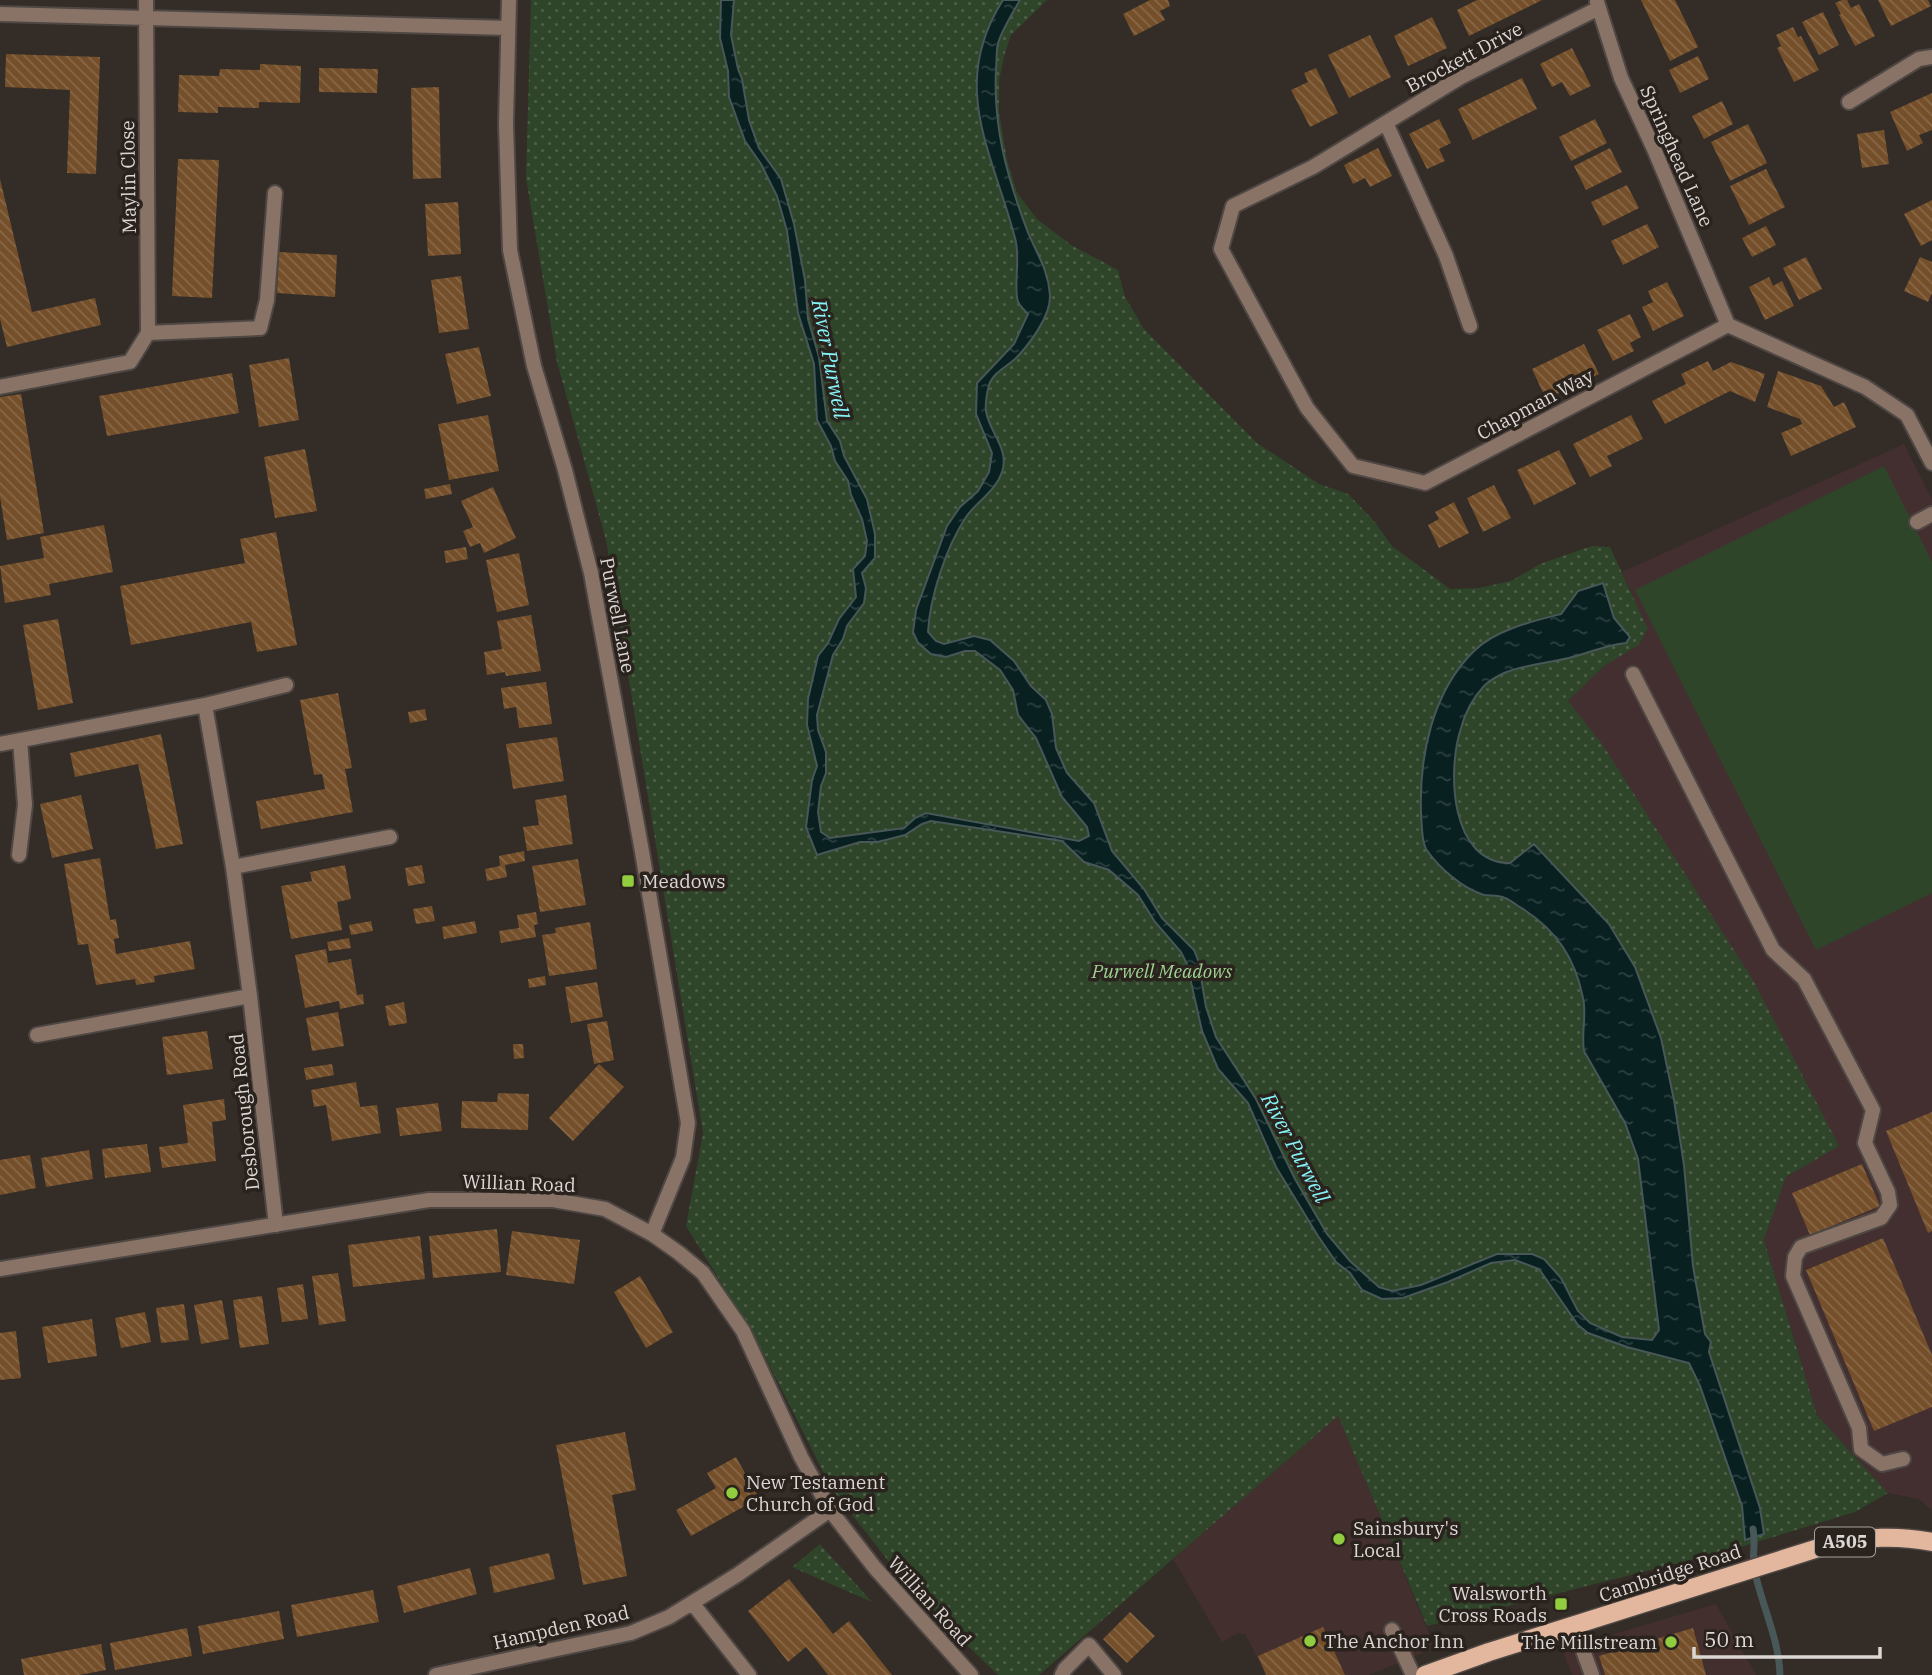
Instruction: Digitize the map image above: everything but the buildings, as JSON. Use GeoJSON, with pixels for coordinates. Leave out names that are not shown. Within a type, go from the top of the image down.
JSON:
{"type":"FeatureCollection","features":[{"type":"Feature","properties":{"kind":"main road","name":"Cambridge Road"},"geometry":{"type":"LineString","coordinates":[[1424,1675],[1831,1544],[1863,1538],[1904,1536],[1932,1542]]}},
{"type":"Feature","properties":{"kind":"street","name":"Maylin Close"},"geometry":{"type":"LineString","coordinates":[[146,0],[148,333]]}},
{"type":"Feature","properties":{"kind":"street","name":"Purwell Lane"},"geometry":{"type":"LineString","coordinates":[[509,0],[506,124],[510,250],[534,366],[565,470],[591,573],[688,1123],[683,1158],[652,1234]]}},
{"type":"Feature","properties":{"kind":"street","name":"Brockett Drive"},"geometry":{"type":"LineString","coordinates":[[1221,249],[1233,206],[1313,167],[1461,77],[1597,4]]}},
{"type":"Feature","properties":{"kind":"street","name":"Springhead Lane"},"geometry":{"type":"LineString","coordinates":[[1597,4],[1621,78],[1728,325]]}},
{"type":"Feature","properties":{"kind":"street"},"geometry":{"type":"LineString","coordinates":[[0,14],[508,29]]}},
{"type":"Feature","properties":{"kind":"street"},"geometry":{"type":"LineString","coordinates":[[1849,102],[1919,59],[1932,57]]}},
{"type":"Feature","properties":{"kind":"street"},"geometry":{"type":"LineString","coordinates":[[1386,122],[1446,256],[1470,326]]}},
{"type":"Feature","properties":{"kind":"street"},"geometry":{"type":"LineString","coordinates":[[0,387],[130,362],[148,333],[260,328],[267,300],[275,193]]}},
{"type":"Feature","properties":{"kind":"street","name":"Chapman Way"},"geometry":{"type":"LineString","coordinates":[[1221,249],[1307,408],[1353,466],[1425,484],[1728,325]]}},
{"type":"Feature","properties":{"kind":"street"},"geometry":{"type":"LineString","coordinates":[[1728,325],[1865,387],[1907,415],[1932,463]]}},
{"type":"Feature","properties":{"kind":"street"},"geometry":{"type":"LineString","coordinates":[[1917,522],[1932,514]]}},
{"type":"Feature","properties":{"kind":"street"},"geometry":{"type":"LineString","coordinates":[[1633,674],[1773,950],[1804,979],[1873,1110],[1865,1143],[1888,1192],[1890,1205],[1881,1218],[1801,1247],[1795,1257],[1793,1276],[1859,1428],[1861,1449],[1882,1464],[1903,1460]]}},
{"type":"Feature","properties":{"kind":"street"},"geometry":{"type":"LineString","coordinates":[[0,744],[205,705],[286,685]]}},
{"type":"Feature","properties":{"kind":"street","name":"Desborough Road"},"geometry":{"type":"LineString","coordinates":[[205,705],[233,867],[276,1225]]}},
{"type":"Feature","properties":{"kind":"street"},"geometry":{"type":"LineString","coordinates":[[19,855],[25,806],[20,740]]}},
{"type":"Feature","properties":{"kind":"street"},"geometry":{"type":"LineString","coordinates":[[233,867],[390,837]]}},
{"type":"Feature","properties":{"kind":"street"},"geometry":{"type":"LineString","coordinates":[[37,1035],[250,996]]}},
{"type":"Feature","properties":{"kind":"street","name":"Willian Road"},"geometry":{"type":"LineString","coordinates":[[0,1269],[429,1200],[553,1200],[606,1209],[652,1234],[702,1273],[743,1331],[801,1457],[830,1510],[876,1569],[968,1674]]}},
{"type":"Feature","properties":{"kind":"street","name":"Hampden Road"},"geometry":{"type":"LineString","coordinates":[[436,1675],[632,1633],[669,1618],[830,1510]]}},
{"type":"Feature","properties":{"kind":"street"},"geometry":{"type":"LineString","coordinates":[[693,1604],[749,1675]]}},
{"type":"Feature","properties":{"kind":"street"},"geometry":{"type":"LineString","coordinates":[[1574,1626],[1592,1675]]}},
{"type":"Feature","properties":{"kind":"street"},"geometry":{"type":"LineString","coordinates":[[1392,1630],[1413,1675]]}},
{"type":"Feature","properties":{"kind":"street"},"geometry":{"type":"LineString","coordinates":[[1062,1675],[1088,1645],[1114,1675]]}},
{"type":"Feature","properties":{"kind":"shaded area"},"geometry":{"type":"Polygon","coordinates":[[[1904,444],[1932,499],[1932,1511],[1919,1499],[1888,1493],[1817,1415],[1764,1240],[1786,1177],[1839,1145],[1568,701],[1604,666],[1639,645],[1648,629],[1622,572],[1904,444]]]}},
{"type":"Feature","properties":{"kind":"shaded area"},"geometry":{"type":"Polygon","coordinates":[[[1339,1415],[1435,1648],[1369,1675],[1266,1675],[1245,1634],[1238,1633],[1222,1642],[1173,1559],[1339,1415]]]}},
{"type":"Feature","properties":{"kind":"shaded area"},"geometry":{"type":"Polygon","coordinates":[[[1716,1604],[1756,1675],[1572,1675],[1562,1649],[1716,1604]]]}},
{"type":"Feature","properties":{"kind":"green space","name":"Purwell Meadows"},"geometry":{"type":"Polygon","coordinates":[[[531,0],[1047,0],[1011,35],[999,80],[999,112],[1007,160],[1017,193],[1037,219],[1071,245],[1118,270],[1125,297],[1144,329],[1257,443],[1319,484],[1348,494],[1374,521],[1392,546],[1450,589],[1479,588],[1511,581],[1540,564],[1592,546],[1610,547],[1648,629],[1639,645],[1604,666],[1568,701],[1602,744],[1753,980],[1839,1146],[1786,1177],[1764,1240],[1817,1415],[1888,1493],[1855,1512],[1734,1549],[1427,1626],[1338,1416],[1039,1675],[998,1675],[915,1595],[832,1489],[755,1337],[686,1226],[703,1133],[606,540],[557,362],[526,178],[531,0]]]}},
{"type":"Feature","properties":{"kind":"green space"},"geometry":{"type":"Polygon","coordinates":[[[1884,466],[1932,562],[1932,893],[1816,950],[1635,590],[1884,466]]]}},
{"type":"Feature","properties":{"kind":"green space"},"geometry":{"type":"Polygon","coordinates":[[[820,1544],[872,1602],[792,1567],[820,1544]]]}},
{"type":"Feature","properties":{"kind":"water"},"geometry":{"type":"Polygon","coordinates":[[[721,0],[734,0],[731,35],[749,120],[759,148],[781,179],[794,224],[805,280],[808,319],[819,357],[827,421],[840,441],[844,456],[867,499],[875,534],[875,558],[862,573],[866,588],[864,603],[847,626],[833,655],[817,715],[818,730],[826,752],[826,773],[821,786],[818,812],[821,832],[830,838],[904,828],[926,813],[1079,841],[1089,836],[1087,827],[1062,797],[1036,738],[1018,715],[1013,690],[1000,670],[975,651],[946,657],[931,654],[918,643],[913,632],[916,610],[947,526],[960,507],[978,491],[989,472],[992,453],[976,414],[977,383],[1014,344],[1028,314],[1018,302],[1017,246],[987,148],[977,91],[979,62],[987,31],[1003,0],[1020,0],[998,43],[997,111],[1013,191],[1047,277],[1049,303],[1043,321],[1032,338],[989,385],[986,411],[1001,448],[1004,464],[999,479],[970,511],[952,543],[936,588],[928,632],[936,641],[944,644],[974,636],[990,640],[1014,661],[1031,686],[1046,700],[1052,714],[1056,748],[1067,773],[1094,803],[1112,851],[1144,889],[1162,918],[1194,950],[1206,1007],[1216,1037],[1256,1099],[1295,1179],[1327,1234],[1350,1261],[1379,1287],[1392,1291],[1421,1285],[1497,1254],[1532,1254],[1544,1259],[1561,1278],[1578,1311],[1590,1323],[1622,1337],[1652,1340],[1659,1330],[1638,1159],[1625,1123],[1584,1051],[1584,1004],[1575,970],[1555,936],[1535,917],[1500,896],[1484,895],[1467,888],[1444,870],[1426,849],[1422,831],[1421,792],[1431,726],[1438,706],[1460,667],[1474,651],[1493,637],[1515,627],[1561,614],[1578,591],[1603,583],[1614,618],[1630,637],[1626,643],[1510,671],[1484,686],[1467,711],[1457,746],[1454,767],[1458,812],[1464,832],[1475,848],[1490,859],[1510,863],[1534,844],[1609,924],[1635,967],[1661,1038],[1674,1100],[1684,1165],[1693,1266],[1705,1334],[1711,1342],[1709,1352],[1760,1508],[1764,1534],[1745,1540],[1742,1506],[1700,1386],[1689,1363],[1627,1347],[1588,1333],[1578,1325],[1539,1269],[1515,1260],[1491,1263],[1403,1298],[1382,1299],[1362,1290],[1350,1273],[1336,1262],[1318,1236],[1276,1167],[1248,1103],[1218,1069],[1202,1031],[1187,964],[1181,952],[1155,922],[1138,895],[1109,870],[1084,862],[1062,841],[931,821],[905,835],[878,842],[860,842],[817,855],[806,827],[812,780],[817,766],[807,725],[808,699],[818,656],[828,643],[839,619],[856,597],[853,569],[865,556],[867,541],[848,481],[835,461],[831,446],[817,420],[814,364],[798,313],[787,231],[777,196],[761,164],[745,141],[729,97],[728,71],[720,38],[721,0]]]}},
{"type":"Feature","properties":{"kind":"waterway","name":"River Purwell"},"geometry":{"type":"LineString","coordinates":[[1753,1529],[1754,1568],[1773,1634],[1780,1675]]}},
{"type":"Feature","properties":{"kind":"place","name":"Meadows"},"geometry":{"type":"Point","coordinates":[628,881]}},
{"type":"Feature","properties":{"kind":"place","name":"New Testament Church of God"},"geometry":{"type":"Point","coordinates":[732,1493]}},
{"type":"Feature","properties":{"kind":"place","name":"Sainsbury's Local"},"geometry":{"type":"Point","coordinates":[1339,1539]}},
{"type":"Feature","properties":{"kind":"place","name":"Walsworth Cross Roads"},"geometry":{"type":"Point","coordinates":[1561,1604]}},
{"type":"Feature","properties":{"kind":"place","name":"The Anchor Inn"},"geometry":{"type":"Point","coordinates":[1310,1641]}},
{"type":"Feature","properties":{"kind":"place","name":"The Millstream"},"geometry":{"type":"Point","coordinates":[1671,1642]}}]}
